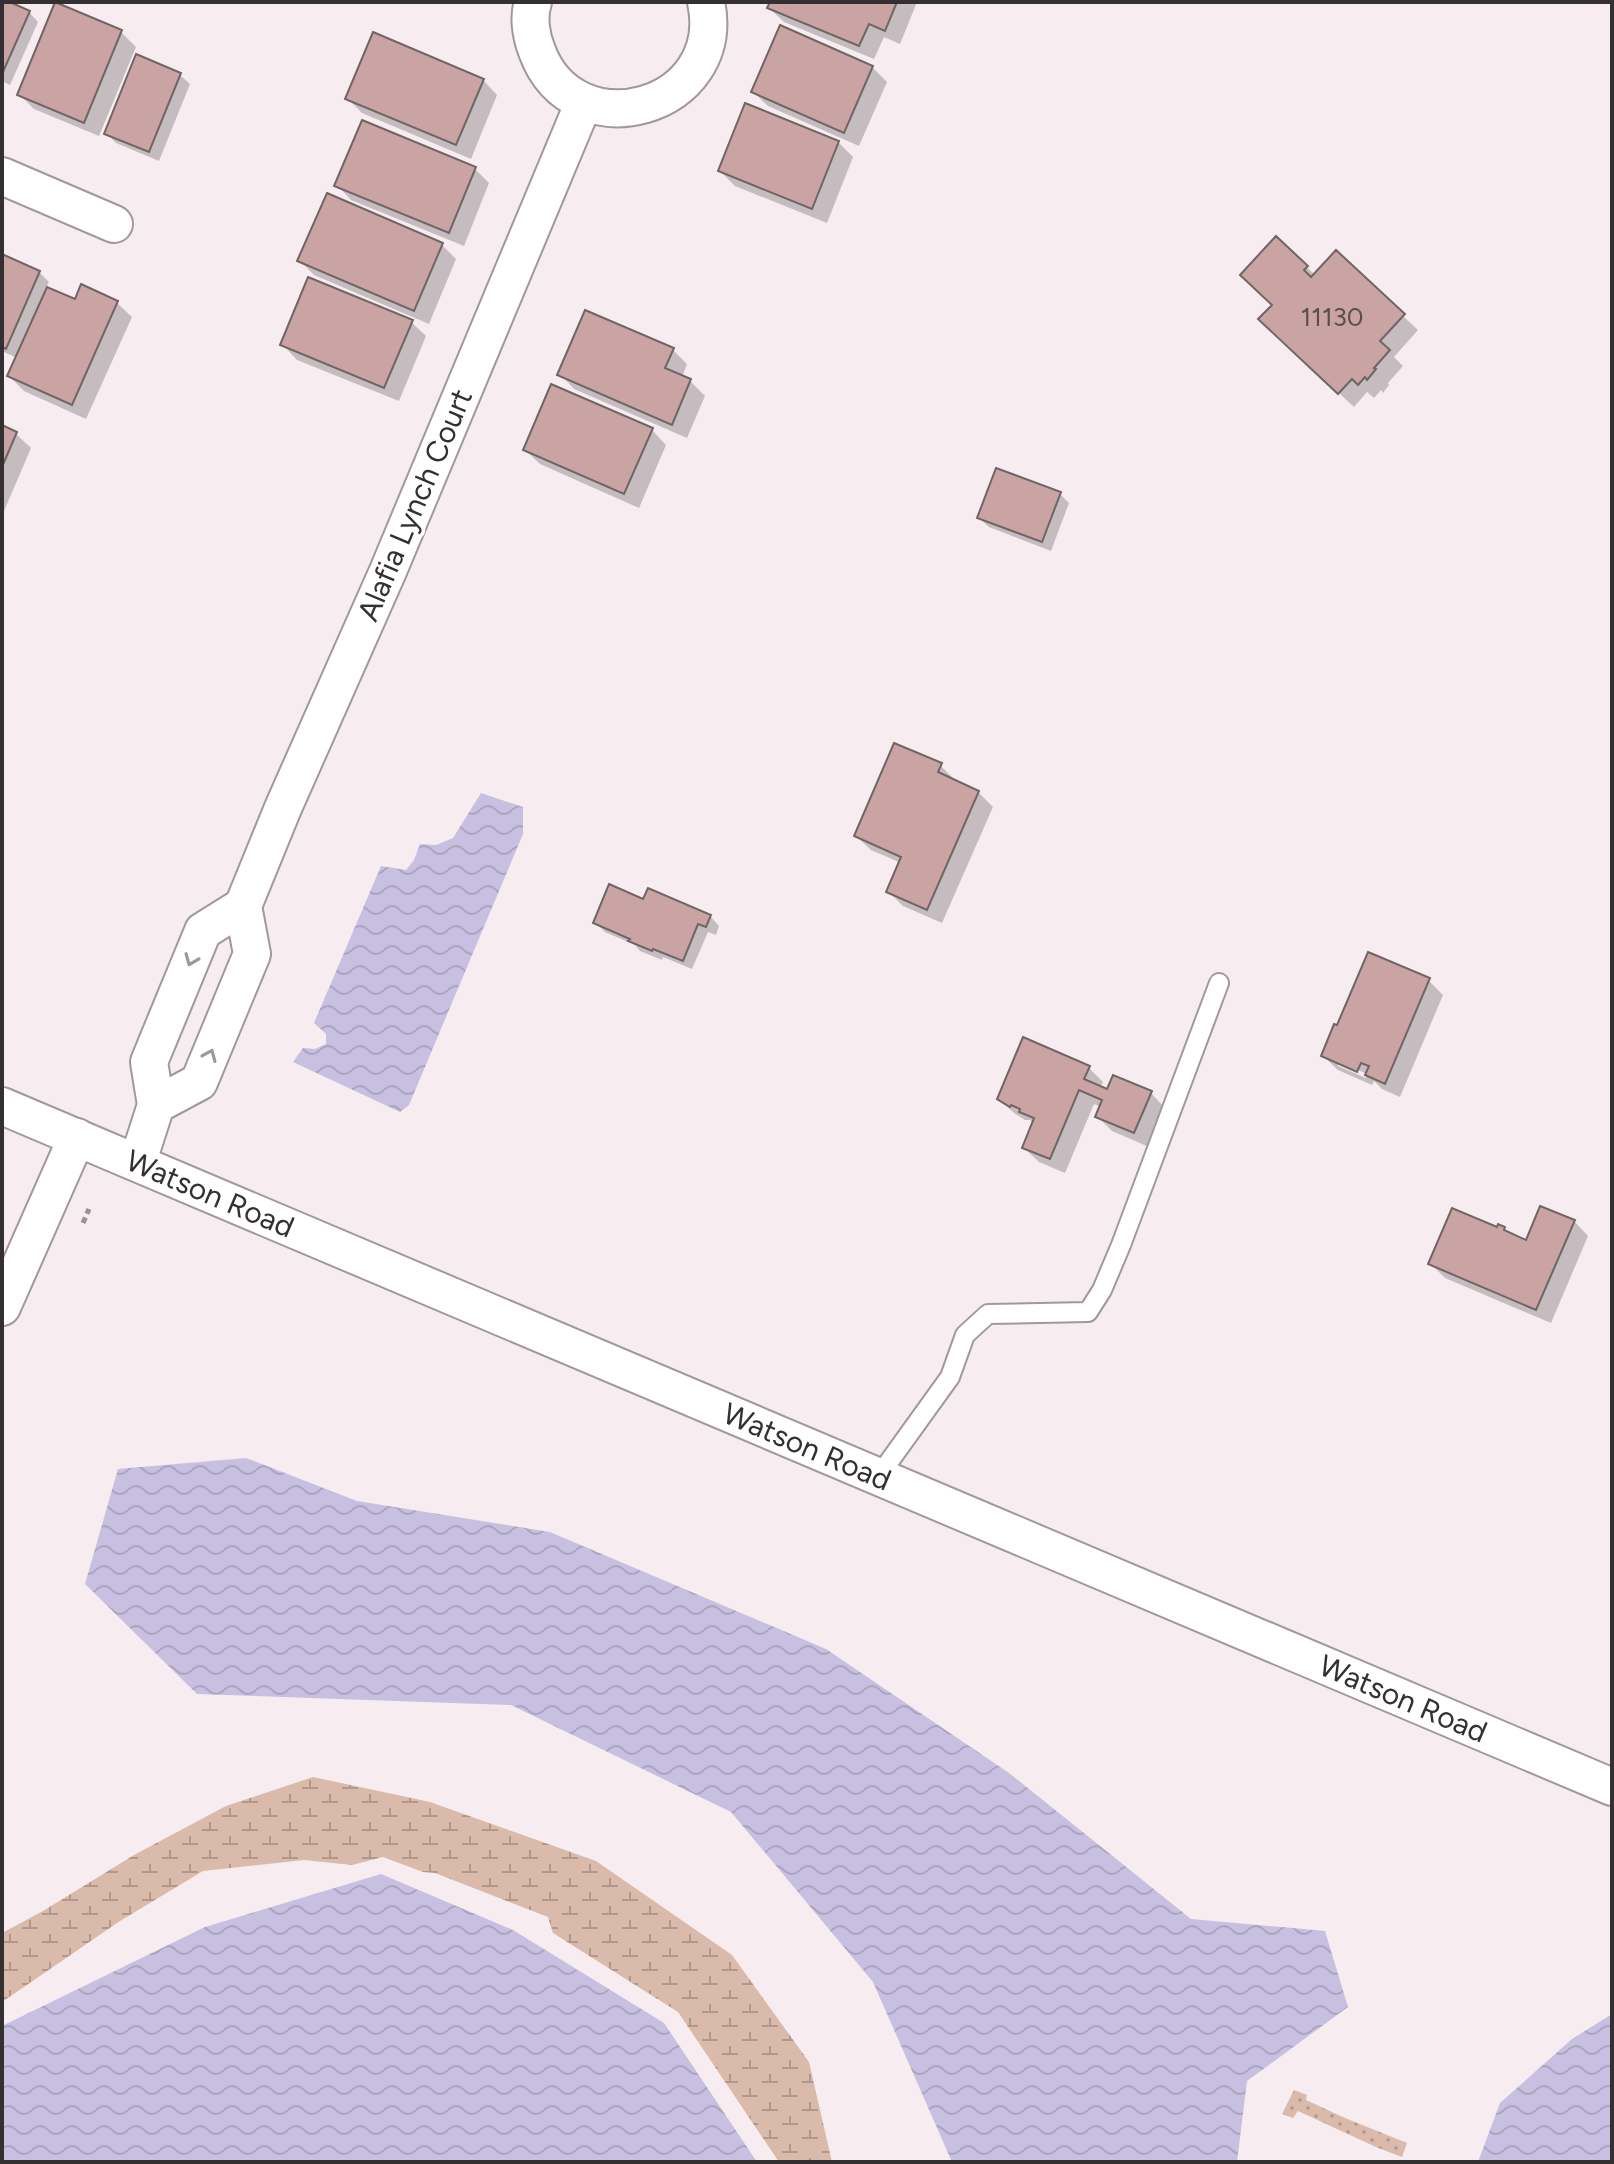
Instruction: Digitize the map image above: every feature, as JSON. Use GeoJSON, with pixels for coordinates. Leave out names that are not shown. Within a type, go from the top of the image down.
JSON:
{"type":"FeatureCollection","features":[{"type":"Feature","properties":{"kind":"street"},"geometry":{"type":"LineString","coordinates":[[533,2],[532,37],[542,64],[559,86],[584,102],[613,109],[643,107],[670,94],[692,73],[705,46],[709,16],[706,2]]}},
{"type":"Feature","properties":{"kind":"street","name":"Alafia Lynch Court"},"geometry":{"type":"LineString","coordinates":[[243,906],[388,571],[584,102]]}},
{"type":"Feature","properties":{"kind":"street"},"geometry":{"type":"LineString","coordinates":[[2,176],[114,224]]}},
{"type":"Feature","properties":{"kind":"street"},"geometry":{"type":"LineString","coordinates":[[139,1158],[156,1105],[149,1062],[203,931],[243,906],[252,954],[199,1082],[156,1105]]}},
{"type":"Feature","properties":{"kind":"street","name":"Watson Road"},"geometry":{"type":"LineString","coordinates":[[2,1106],[1612,1787]]}},
{"type":"Feature","properties":{"kind":"street"},"geometry":{"type":"LineString","coordinates":[[2,1307],[77,1137]]}},
{"type":"Feature","properties":{"kind":"lane"},"geometry":{"type":"LineString","coordinates":[[878,1477],[950,1377],[965,1335],[988,1314],[1088,1312],[1102,1290],[1121,1245],[1219,983]]}},
{"type":"Feature","properties":{"kind":"green space"},"geometry":{"type":"Polygon","coordinates":[[[313,1777],[430,1802],[596,1861],[732,1955],[809,2062],[832,2162],[779,2162],[678,2012],[553,1933],[548,1917],[435,1873],[423,1872],[383,1857],[352,1865],[304,1860],[203,1871],[120,1921],[2,2002],[2,1933],[134,1855],[226,1806],[313,1777]]]}},
{"type":"Feature","properties":{"kind":"green space"},"geometry":{"type":"Polygon","coordinates":[[[1294,2090],[1307,2095],[1306,2100],[1407,2143],[1402,2157],[1298,2111],[1293,2118],[1282,2114],[1294,2090]]]}},
{"type":"Feature","properties":{"kind":"water"},"geometry":{"type":"Polygon","coordinates":[[[481,793],[523,807],[523,834],[409,1105],[400,1112],[293,1062],[303,1048],[315,1049],[326,1044],[326,1034],[314,1023],[381,866],[406,870],[420,844],[436,845],[453,838],[481,793]]]}},
{"type":"Feature","properties":{"kind":"water"},"geometry":{"type":"Polygon","coordinates":[[[246,1458],[357,1501],[550,1532],[826,1649],[1009,1773],[1191,1919],[1325,1931],[1348,2007],[1247,2081],[1237,2162],[952,2162],[873,1982],[731,1812],[511,1705],[197,1694],[85,1584],[118,1469],[246,1458]]]}},
{"type":"Feature","properties":{"kind":"water"},"geometry":{"type":"Polygon","coordinates":[[[381,1874],[513,1930],[664,2023],[757,2162],[2,2162],[2,2026],[205,1927],[381,1874]]]}},
{"type":"Feature","properties":{"kind":"water"},"geometry":{"type":"Polygon","coordinates":[[[1612,2014],[1612,2162],[1478,2162],[1500,2103],[1572,2039],[1612,2014]]]}},
{"type":"Feature","properties":{"kind":"building"},"geometry":{"type":"Polygon","coordinates":[[[2,2],[10,2],[30,11],[2,74],[2,2]]]}},
{"type":"Feature","properties":{"kind":"building"},"geometry":{"type":"Polygon","coordinates":[[[55,2],[122,30],[84,123],[17,95],[55,2]]]}},
{"type":"Feature","properties":{"kind":"building"},"geometry":{"type":"Polygon","coordinates":[[[770,2],[897,2],[885,31],[869,24],[859,46],[767,8],[770,2]]]}},
{"type":"Feature","properties":{"kind":"building"},"geometry":{"type":"Polygon","coordinates":[[[780,25],[873,66],[844,133],[751,92],[780,25]]]}},
{"type":"Feature","properties":{"kind":"building"},"geometry":{"type":"Polygon","coordinates":[[[373,32],[484,79],[456,145],[345,99],[373,32]]]}},
{"type":"Feature","properties":{"kind":"building"},"geometry":{"type":"Polygon","coordinates":[[[136,54],[181,73],[149,152],[104,134],[136,54]]]}},
{"type":"Feature","properties":{"kind":"building"},"geometry":{"type":"Polygon","coordinates":[[[745,103],[839,141],[812,209],[718,171],[745,103]]]}},
{"type":"Feature","properties":{"kind":"building"},"geometry":{"type":"Polygon","coordinates":[[[362,120],[476,167],[449,233],[334,186],[362,120]]]}},
{"type":"Feature","properties":{"kind":"building"},"geometry":{"type":"Polygon","coordinates":[[[327,193],[443,243],[414,311],[297,261],[327,193]]]}},
{"type":"Feature","properties":{"kind":"building"},"geometry":{"type":"Polygon","coordinates":[[[1276,236],[1308,266],[1304,270],[1311,277],[1336,250],[1405,314],[1380,341],[1390,350],[1367,380],[1365,377],[1358,385],[1352,379],[1338,394],[1258,319],[1272,305],[1240,275],[1276,236]]]}},
{"type":"Feature","properties":{"kind":"building"},"geometry":{"type":"Polygon","coordinates":[[[2,254],[40,271],[6,349],[2,347],[2,254]]]}},
{"type":"Feature","properties":{"kind":"building"},"geometry":{"type":"Polygon","coordinates":[[[308,277],[413,320],[384,388],[280,345],[308,277]]]}},
{"type":"Feature","properties":{"kind":"building"},"geometry":{"type":"Polygon","coordinates":[[[81,284],[118,301],[72,405],[7,376],[47,287],[75,299],[81,284]]]}},
{"type":"Feature","properties":{"kind":"building"},"geometry":{"type":"Polygon","coordinates":[[[585,310],[674,348],[665,368],[691,379],[672,425],[557,375],[585,310]]]}},
{"type":"Feature","properties":{"kind":"building"},"geometry":{"type":"Polygon","coordinates":[[[551,384],[653,428],[624,494],[523,450],[551,384]]]}},
{"type":"Feature","properties":{"kind":"building"},"geometry":{"type":"Polygon","coordinates":[[[2,425],[17,432],[2,467],[2,425]]]}},
{"type":"Feature","properties":{"kind":"building"},"geometry":{"type":"Polygon","coordinates":[[[996,468],[1061,492],[1042,542],[977,518],[996,468]]]}},
{"type":"Feature","properties":{"kind":"building"},"geometry":{"type":"Polygon","coordinates":[[[894,743],[942,763],[938,772],[979,791],[927,910],[886,892],[901,857],[854,836],[894,743]]]}},
{"type":"Feature","properties":{"kind":"building"},"geometry":{"type":"Polygon","coordinates":[[[609,884],[643,899],[648,888],[711,915],[706,927],[698,924],[683,961],[628,941],[630,939],[593,923],[609,884]]]}},
{"type":"Feature","properties":{"kind":"building"},"geometry":{"type":"Polygon","coordinates":[[[1368,952],[1430,978],[1385,1084],[1365,1075],[1369,1066],[1361,1063],[1357,1072],[1321,1056],[1368,952]]]}},
{"type":"Feature","properties":{"kind":"building"},"geometry":{"type":"Polygon","coordinates":[[[1023,1037],[1090,1066],[1084,1079],[1107,1089],[1113,1075],[1152,1091],[1134,1133],[1095,1117],[1102,1100],[1079,1090],[1050,1159],[1022,1148],[1034,1118],[997,1099],[1023,1037]]]}},
{"type":"Feature","properties":{"kind":"building"},"geometry":{"type":"Polygon","coordinates":[[[1540,1206],[1575,1220],[1536,1310],[1428,1264],[1452,1208],[1497,1227],[1498,1224],[1505,1227],[1504,1230],[1526,1240],[1540,1206]]]}}]}
